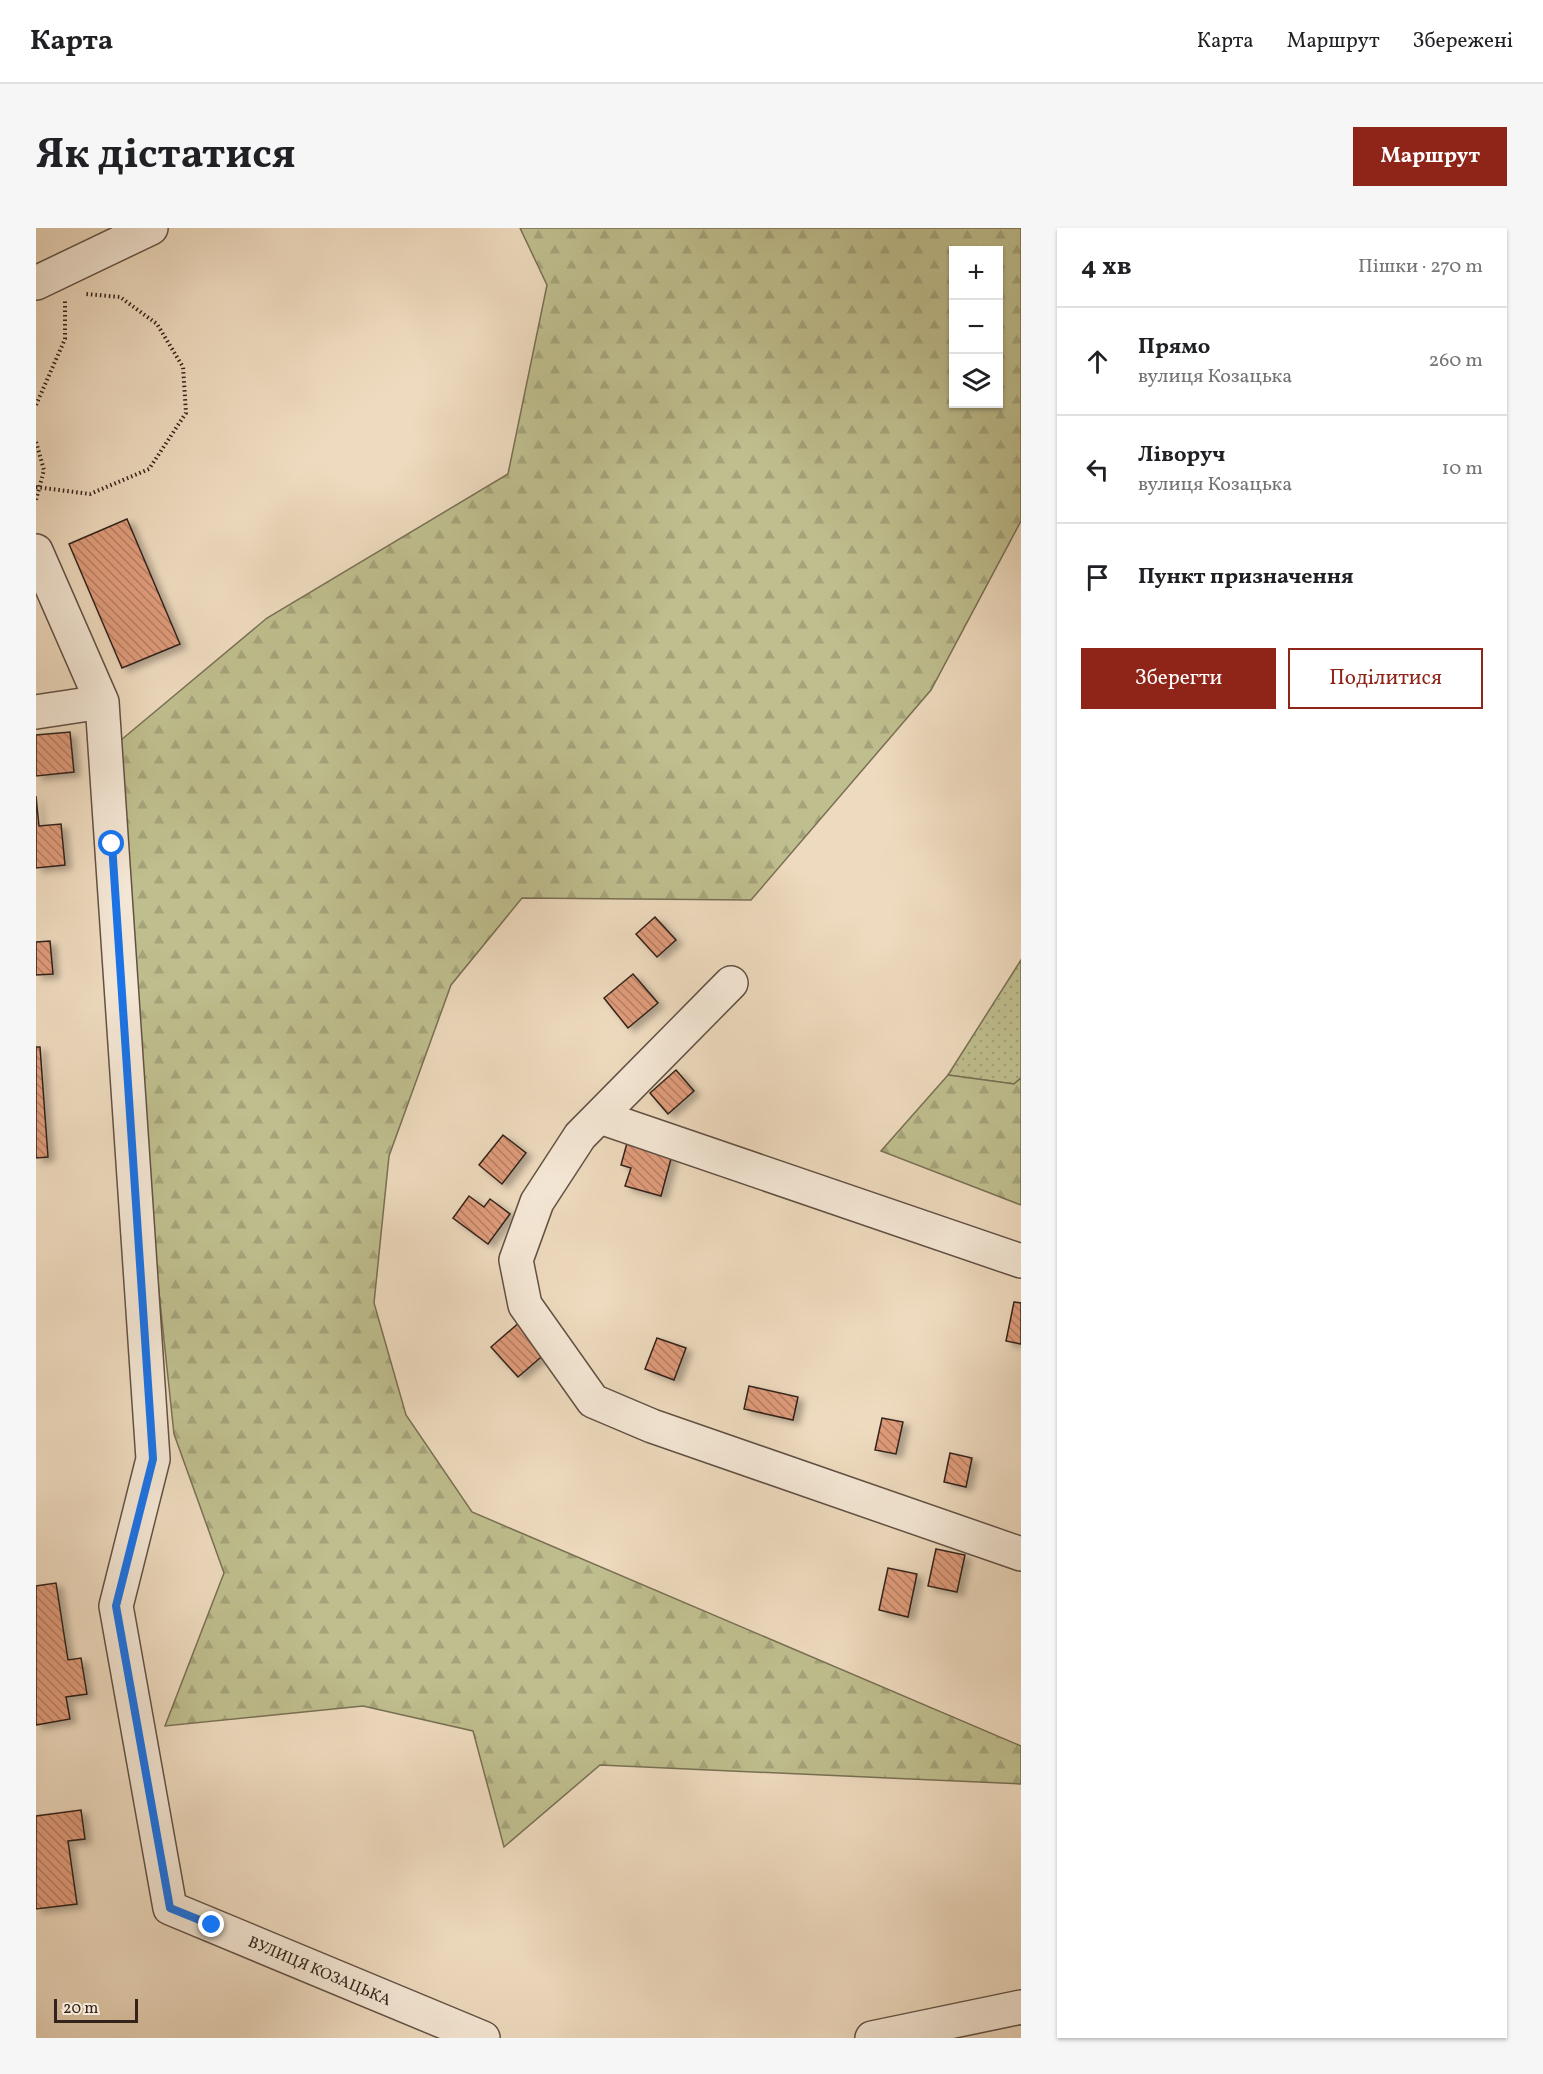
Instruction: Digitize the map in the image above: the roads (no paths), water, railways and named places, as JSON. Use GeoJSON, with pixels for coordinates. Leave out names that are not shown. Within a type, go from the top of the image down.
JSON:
{"type":"FeatureCollection","features":[{"type":"Feature","properties":{"kind":"street"},"geometry":{"type":"LineString","coordinates":[[36,283],[152,228]]}},
{"type":"Feature","properties":{"kind":"street","name":"ВУЛИЦЯ КОЗАЦЬКА"},"geometry":{"type":"LineString","coordinates":[[36,551],[102,702],[153,1459],[116,1606],[170,1908],[483,2038]]}},
{"type":"Feature","properties":{"kind":"street"},"geometry":{"type":"LineString","coordinates":[[36,712],[102,702]]}},
{"type":"Feature","properties":{"kind":"street"},"geometry":{"type":"LineString","coordinates":[[731,983],[580,1136],[537,1202],[516,1260],[525,1305],[592,1401],[652,1426],[1021,1554]]}},
{"type":"Feature","properties":{"kind":"street"},"geometry":{"type":"LineString","coordinates":[[600,1117],[1021,1261]]}},
{"type":"Feature","properties":{"kind":"street"},"geometry":{"type":"LineString","coordinates":[[872,2038],[1021,2007]]}}]}
